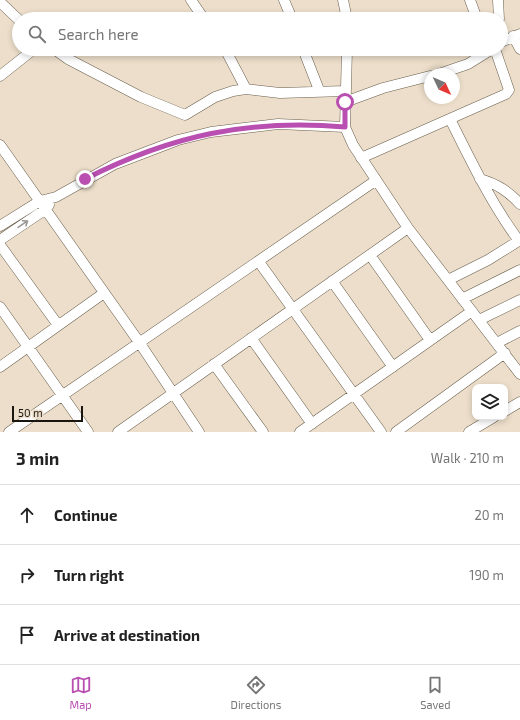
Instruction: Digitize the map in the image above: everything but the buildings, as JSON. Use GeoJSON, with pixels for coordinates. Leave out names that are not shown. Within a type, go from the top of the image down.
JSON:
{"type":"FeatureCollection","features":[{"type":"Feature","properties":{"kind":"street"},"geometry":{"type":"LineString","coordinates":[[191,0],[199,12]]}},
{"type":"Feature","properties":{"kind":"street"},"geometry":{"type":"LineString","coordinates":[[284,0],[289,12]]}},
{"type":"Feature","properties":{"kind":"street"},"geometry":{"type":"LineString","coordinates":[[343,0],[346,12]]}},
{"type":"Feature","properties":{"kind":"street"},"geometry":{"type":"LineString","coordinates":[[470,0],[474,12]]}},
{"type":"Feature","properties":{"kind":"street"},"geometry":{"type":"LineString","coordinates":[[498,0],[499,12]]}},
{"type":"Feature","properties":{"kind":"street"},"geometry":{"type":"LineString","coordinates":[[0,1],[12,13]]}},
{"type":"Feature","properties":{"kind":"street"},"geometry":{"type":"LineString","coordinates":[[517,35],[520,49]]}},
{"type":"Feature","properties":{"kind":"street"},"geometry":{"type":"LineString","coordinates":[[0,76],[25,56]]}},
{"type":"Feature","properties":{"kind":"street"},"geometry":{"type":"LineString","coordinates":[[64,56],[141,97],[185,115],[215,97],[233,91],[246,89],[280,93],[319,90],[345,91]]}},
{"type":"Feature","properties":{"kind":"street"},"geometry":{"type":"LineString","coordinates":[[229,56],[246,89]]}},
{"type":"Feature","properties":{"kind":"street"},"geometry":{"type":"LineString","coordinates":[[306,56],[319,90]]}},
{"type":"Feature","properties":{"kind":"street"},"geometry":{"type":"LineString","coordinates":[[347,56],[345,127],[353,146],[375,181],[408,228],[462,299],[518,368]]}},
{"type":"Feature","properties":{"kind":"street"},"geometry":{"type":"LineString","coordinates":[[456,68],[468,64],[481,56]]}},
{"type":"Feature","properties":{"kind":"street"},"geometry":{"type":"LineString","coordinates":[[361,158],[506,94],[509,90],[494,56]]}},
{"type":"Feature","properties":{"kind":"street"},"geometry":{"type":"LineString","coordinates":[[345,102],[383,88],[424,78]]}},
{"type":"Feature","properties":{"kind":"street"},"geometry":{"type":"LineString","coordinates":[[448,280],[488,260],[520,240],[507,225],[480,179],[450,119]]}},
{"type":"Feature","properties":{"kind":"street"},"geometry":{"type":"LineString","coordinates":[[0,226],[43,205],[85,179],[121,161],[178,140],[211,132],[278,124],[312,124],[345,127]]}},
{"type":"Feature","properties":{"kind":"street"},"geometry":{"type":"LineString","coordinates":[[0,145],[139,342],[199,432]]}},
{"type":"Feature","properties":{"kind":"street"},"geometry":{"type":"LineString","coordinates":[[480,179],[495,183],[519,202]]}},
{"type":"Feature","properties":{"kind":"street"},"geometry":{"type":"LineString","coordinates":[[9,432],[375,181]]}},
{"type":"Feature","properties":{"kind":"street"},"geometry":{"type":"LineString","coordinates":[[0,240],[43,205]]}},
{"type":"Feature","properties":{"kind":"street"},"geometry":{"type":"LineString","coordinates":[[118,432],[131,428],[173,393],[408,228]]}},
{"type":"Feature","properties":{"kind":"street"},"geometry":{"type":"LineString","coordinates":[[0,246],[58,325]]}},
{"type":"Feature","properties":{"kind":"street"},"geometry":{"type":"LineString","coordinates":[[370,255],[430,340]]}},
{"type":"Feature","properties":{"kind":"street"},"geometry":{"type":"LineString","coordinates":[[259,262],[381,432]]}},
{"type":"Feature","properties":{"kind":"street"},"geometry":{"type":"LineString","coordinates":[[462,299],[520,270]]}},
{"type":"Feature","properties":{"kind":"street"},"geometry":{"type":"LineString","coordinates":[[332,281],[393,367]]}},
{"type":"Feature","properties":{"kind":"street"},"geometry":{"type":"LineString","coordinates":[[0,367],[104,293]]}},
{"type":"Feature","properties":{"kind":"street"},"geometry":{"type":"LineString","coordinates":[[479,320],[520,300]]}},
{"type":"Feature","properties":{"kind":"street"},"geometry":{"type":"LineString","coordinates":[[0,308],[29,346],[88,432]]}},
{"type":"Feature","properties":{"kind":"street"},"geometry":{"type":"LineString","coordinates":[[300,432],[472,311]]}},
{"type":"Feature","properties":{"kind":"street"},"geometry":{"type":"LineString","coordinates":[[497,343],[520,331]]}},
{"type":"Feature","properties":{"kind":"street"},"geometry":{"type":"LineString","coordinates":[[251,338],[312,424]]}},
{"type":"Feature","properties":{"kind":"street"},"geometry":{"type":"LineString","coordinates":[[396,432],[505,353]]}},
{"type":"Feature","properties":{"kind":"street"},"geometry":{"type":"LineString","coordinates":[[214,364],[263,432]]}},
{"type":"Feature","properties":{"kind":"street"},"geometry":{"type":"LineString","coordinates":[[508,409],[520,402]]}},
{"type":"Feature","properties":{"kind":"street"},"geometry":{"type":"LineString","coordinates":[[469,432],[489,420]]}},
{"type":"Feature","properties":{"kind":"route"},"geometry":{"type":"LineString","coordinates":[[85,179],[146,151],[178,140],[211,132],[278,124],[312,124],[345,127],[345,102]]}}]}
